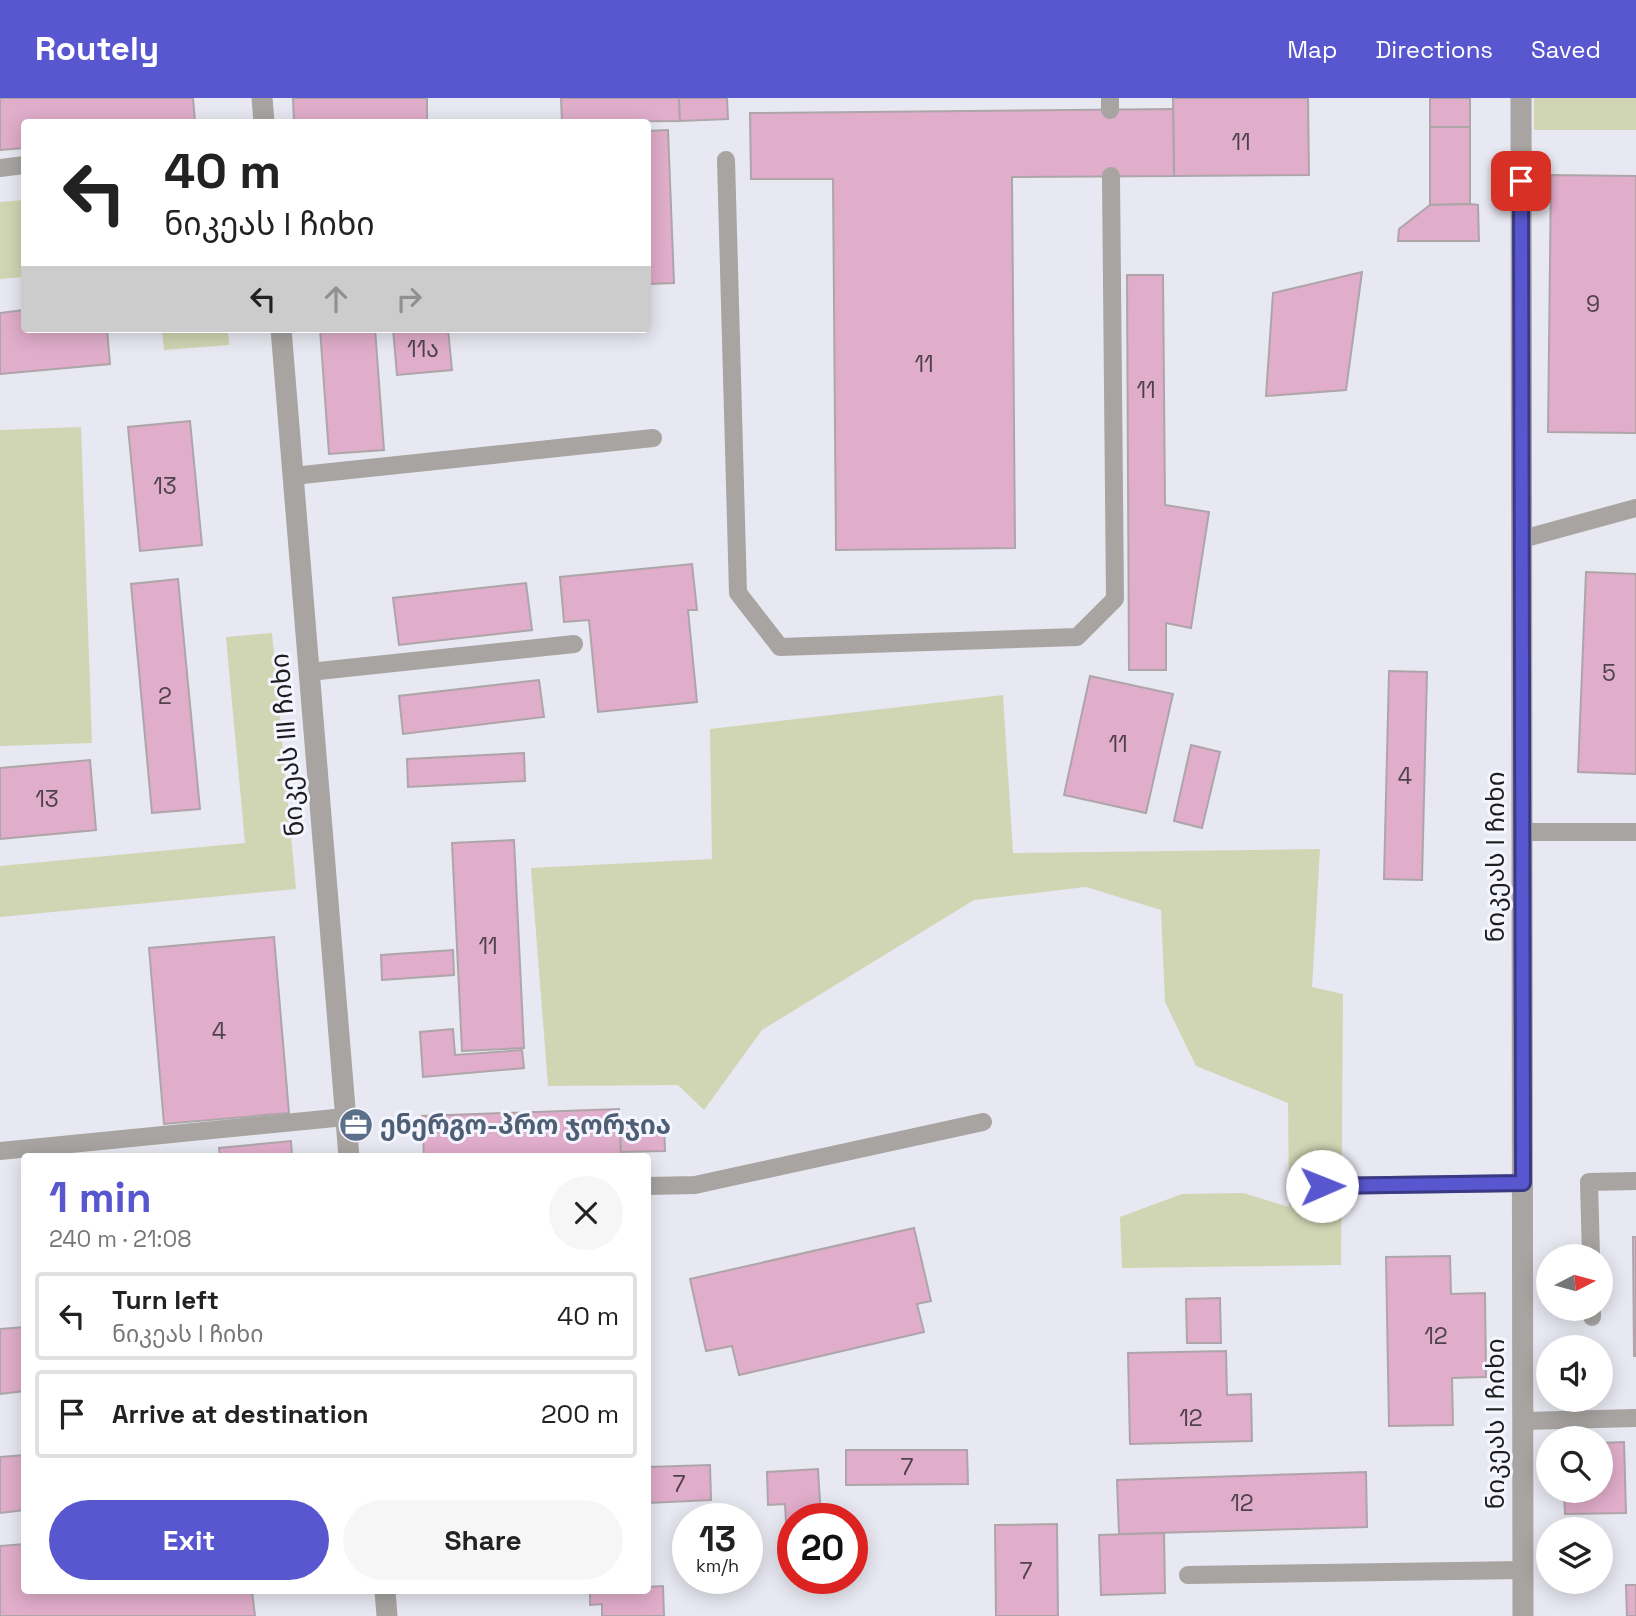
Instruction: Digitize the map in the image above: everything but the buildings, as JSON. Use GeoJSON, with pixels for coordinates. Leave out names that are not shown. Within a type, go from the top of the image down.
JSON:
{"type":"FeatureCollection","features":[{"type":"Feature","properties":{"kind":"street"},"geometry":{"type":"LineString","coordinates":[[262,98],[264,119]]}},
{"type":"Feature","properties":{"kind":"street","name":"ნიკეას I ჩიხი"},"geometry":{"type":"LineString","coordinates":[[1521,98],[1524,1616]]}},
{"type":"Feature","properties":{"kind":"street","name":"ნიკეას III ჩიხი"},"geometry":{"type":"LineString","coordinates":[[281,333],[349,1153]]}},
{"type":"Feature","properties":{"kind":"street"},"geometry":{"type":"LineString","coordinates":[[384,1594],[387,1616]]}},
{"type":"Feature","properties":{"kind":"lane"},"geometry":{"type":"LineString","coordinates":[[726,160],[738,593],[780,647],[1077,637],[1115,599],[1111,176]]}},
{"type":"Feature","properties":{"kind":"lane"},"geometry":{"type":"LineString","coordinates":[[0,168],[21,165]]}},
{"type":"Feature","properties":{"kind":"lane"},"geometry":{"type":"LineString","coordinates":[[293,476],[653,438]]}},
{"type":"Feature","properties":{"kind":"lane"},"geometry":{"type":"LineString","coordinates":[[1522,539],[1636,508]]}},
{"type":"Feature","properties":{"kind":"lane"},"geometry":{"type":"LineString","coordinates":[[309,672],[574,644]]}},
{"type":"Feature","properties":{"kind":"lane"},"geometry":{"type":"LineString","coordinates":[[1523,832],[1636,832]]}},
{"type":"Feature","properties":{"kind":"lane"},"geometry":{"type":"LineString","coordinates":[[0,1151],[345,1117]]}},
{"type":"Feature","properties":{"kind":"lane"},"geometry":{"type":"LineString","coordinates":[[651,1186],[695,1185],[983,1122]]}},
{"type":"Feature","properties":{"kind":"lane"},"geometry":{"type":"LineString","coordinates":[[1591,1244],[1589,1182],[1636,1181]]}},
{"type":"Feature","properties":{"kind":"lane"},"geometry":{"type":"LineString","coordinates":[[1322,1186],[1523,1183]]}},
{"type":"Feature","properties":{"kind":"lane"},"geometry":{"type":"LineString","coordinates":[[1523,1421],[1636,1418]]}},
{"type":"Feature","properties":{"kind":"lane"},"geometry":{"type":"LineString","coordinates":[[1188,1575],[1523,1570]]}},
{"type":"Feature","properties":{"kind":"green space"},"geometry":{"type":"Polygon","coordinates":[[[1534,98],[1636,98],[1636,130],[1534,130],[1534,98]]]}},
{"type":"Feature","properties":{"kind":"green space"},"geometry":{"type":"Polygon","coordinates":[[[21,200],[21,277],[0,279],[0,202],[21,200]]]}},
{"type":"Feature","properties":{"kind":"green space"},"geometry":{"type":"Polygon","coordinates":[[[162,333],[228,333],[229,345],[164,350],[162,333]]]}},
{"type":"Feature","properties":{"kind":"green space"},"geometry":{"type":"Polygon","coordinates":[[[81,427],[92,743],[0,746],[0,430],[81,427]]]}},
{"type":"Feature","properties":{"kind":"green space"},"geometry":{"type":"Polygon","coordinates":[[[272,633],[296,889],[0,917],[0,866],[245,843],[226,637],[272,633]]]}},
{"type":"Feature","properties":{"kind":"green space"},"geometry":{"type":"Polygon","coordinates":[[[1003,695],[1013,853],[1320,849],[1312,987],[1343,994],[1341,1265],[1122,1268],[1120,1217],[1182,1194],[1243,1193],[1289,1207],[1288,1103],[1196,1066],[1165,1002],[1161,910],[1086,887],[974,900],[762,1030],[704,1110],[678,1085],[548,1086],[531,868],[712,859],[710,729],[1003,695]]]}},
{"type":"Feature","properties":{"kind":"place","name":"ენერგო-პრო ჯორჯია"},"geometry":{"type":"Point","coordinates":[356,1125]}},
{"type":"Feature","properties":{"kind":"route"},"geometry":{"type":"LineString","coordinates":[[1322,1186],[1523,1183],[1521,181]]}}]}
